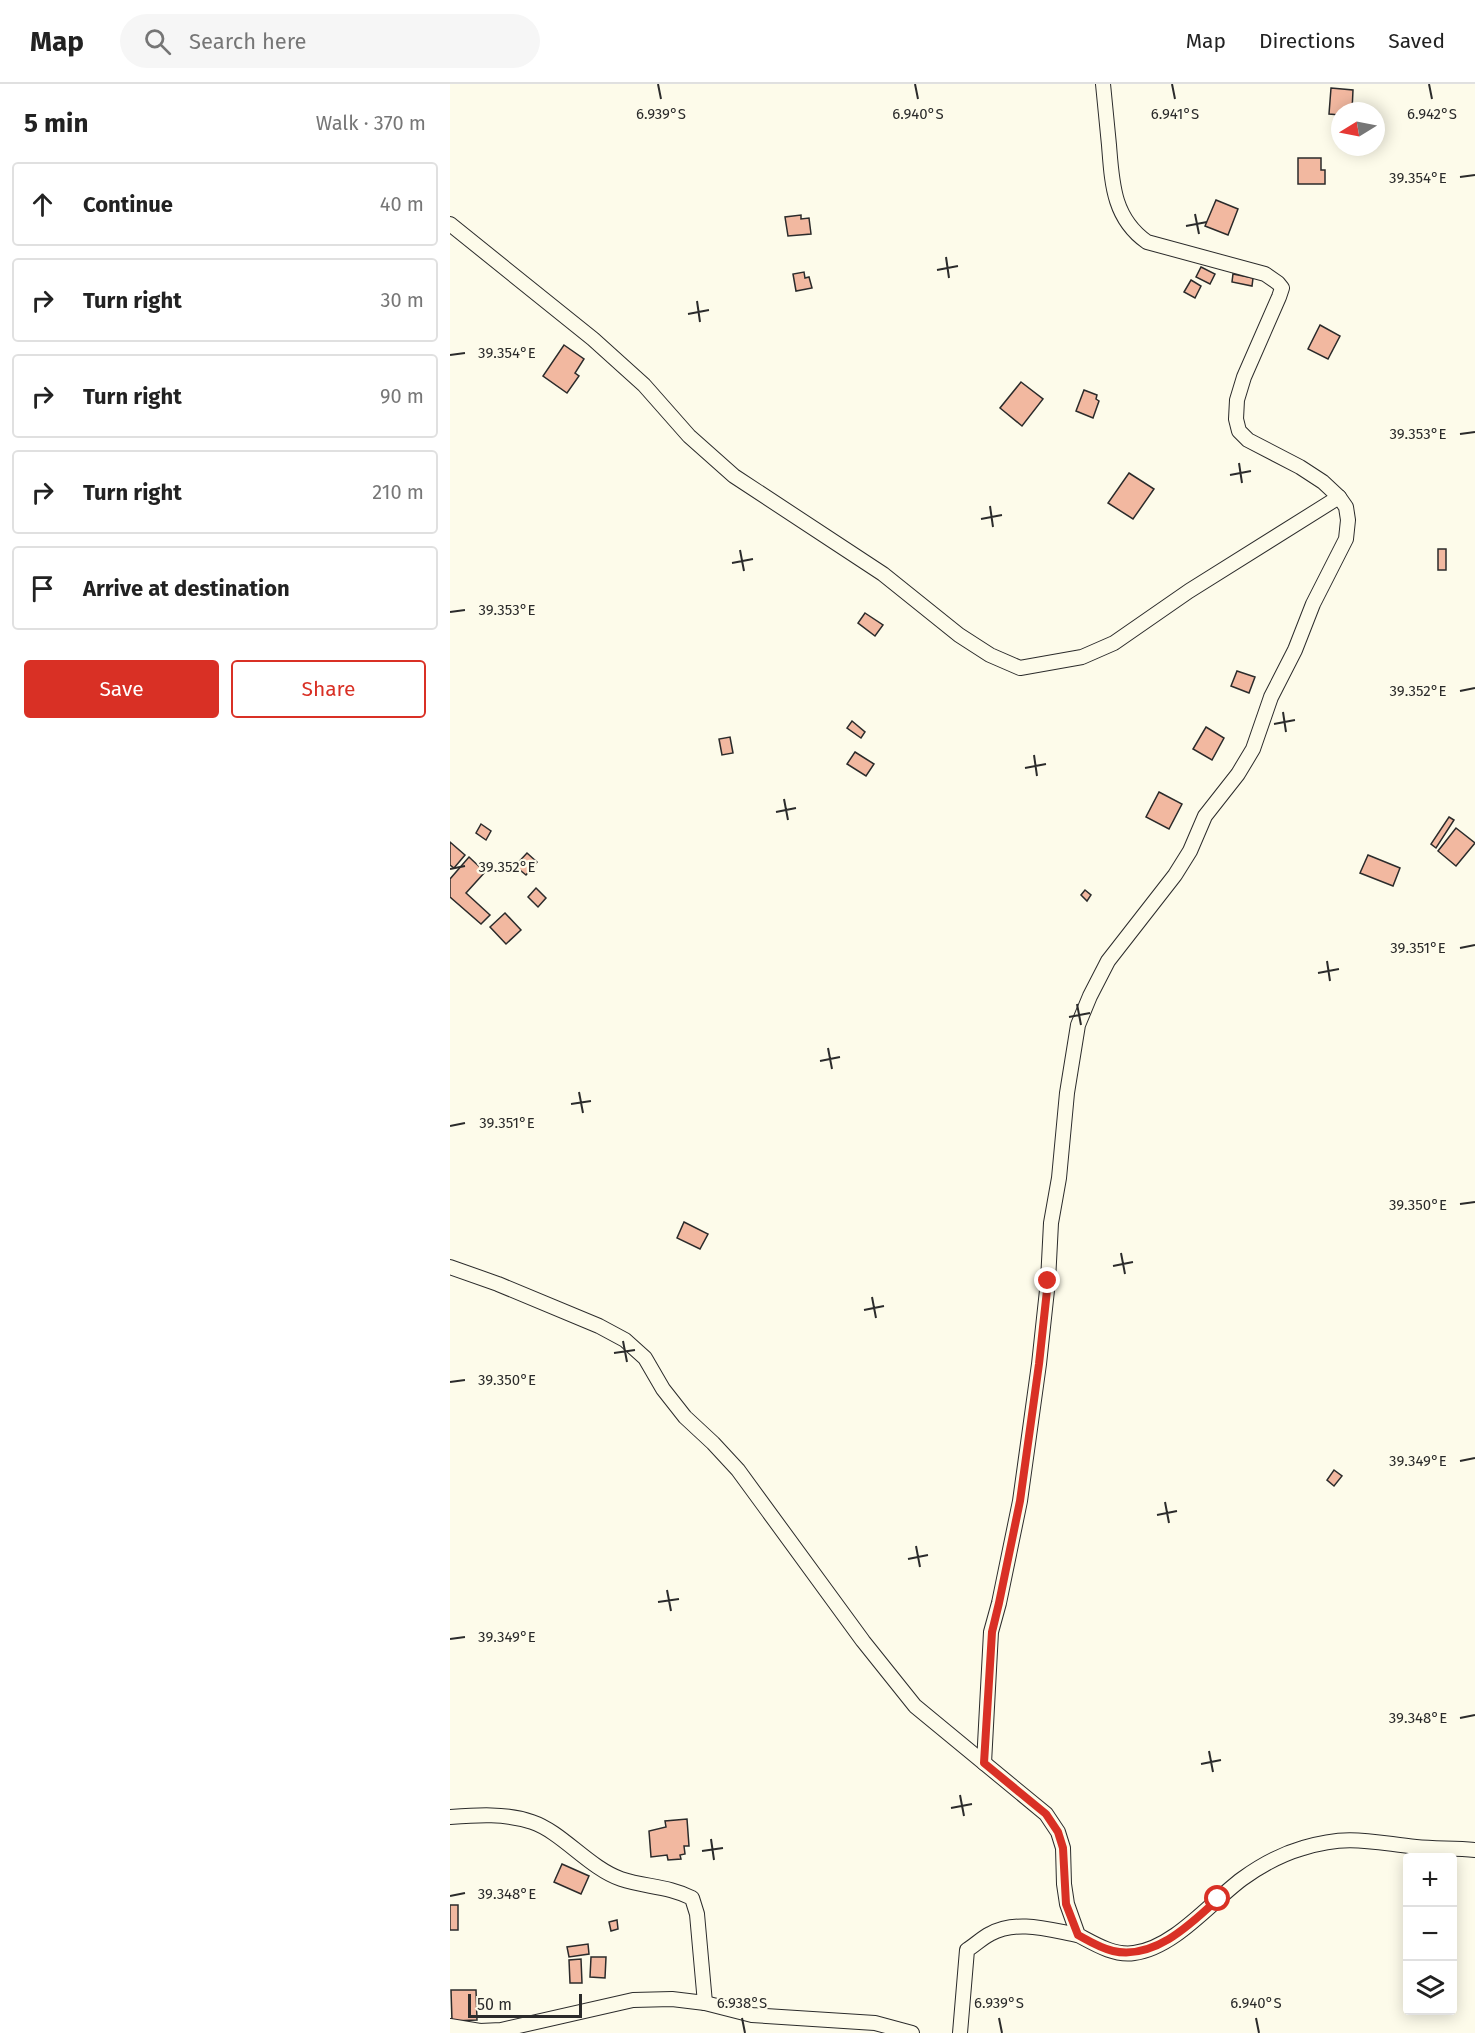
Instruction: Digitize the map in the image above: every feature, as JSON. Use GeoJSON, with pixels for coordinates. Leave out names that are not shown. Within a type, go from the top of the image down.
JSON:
{"type":"FeatureCollection","features":[{"type":"Feature","properties":{"kind":"street"},"geometry":{"type":"LineString","coordinates":[[984,1763],[992,1632],[1020,1501],[1039,1364],[1048,1281],[1051,1223],[1059,1178],[1067,1093],[1078,1025],[1108,961],[1175,875],[1190,850],[1204,816],[1238,774],[1253,749],[1271,697],[1294,651],[1313,604],[1346,539],[1346,507],[1339,496],[1300,467],[1248,440],[1239,431],[1236,419],[1237,400],[1282,288],[1265,274],[1147,242],[1135,233],[1122,214],[1113,192],[1103,84]]}},
{"type":"Feature","properties":{"kind":"street"},"geometry":{"type":"LineString","coordinates":[[450,224],[593,339],[644,385],[689,436],[734,477],[883,574],[959,635],[990,655],[1020,668],[1082,657],[1114,643],[1189,591],[1339,496]]}},
{"type":"Feature","properties":{"kind":"street"},"geometry":{"type":"LineString","coordinates":[[450,1267],[516,1291],[599,1326],[625,1340],[645,1358],[663,1389],[685,1416],[738,1470],[863,1641],[915,1706],[1046,1814],[1058,1832],[1063,1848],[1066,1904],[1078,1935]]}},
{"type":"Feature","properties":{"kind":"street"},"geometry":{"type":"LineString","coordinates":[[450,1817],[500,1816],[533,1822],[620,1879],[678,1891],[692,1898],[697,1914],[705,2003]]}},
{"type":"Feature","properties":{"kind":"street"},"geometry":{"type":"LineString","coordinates":[[960,2033],[967,1950],[991,1933],[1030,1926],[1078,1935],[1112,1951],[1134,1953],[1158,1945],[1198,1917],[1253,1872],[1301,1849],[1334,1840],[1358,1839],[1418,1847],[1475,1850]]}},
{"type":"Feature","properties":{"kind":"street"},"geometry":{"type":"LineString","coordinates":[[450,2026],[480,2031],[513,2028],[585,2009],[633,2000],[672,1998],[705,2003],[752,2015],[874,2023],[912,2033]]}},
{"type":"Feature","properties":{"kind":"building"},"geometry":{"type":"Polygon","coordinates":[[[1331,88],[1353,90],[1352,102],[1331,102],[1331,114],[1329,114],[1331,88]]]}},
{"type":"Feature","properties":{"kind":"building"},"geometry":{"type":"Polygon","coordinates":[[[1298,158],[1321,158],[1321,170],[1325,170],[1325,184],[1298,184],[1298,158]]]}},
{"type":"Feature","properties":{"kind":"building"},"geometry":{"type":"Polygon","coordinates":[[[1216,200],[1238,209],[1228,235],[1205,226],[1216,200]]]}},
{"type":"Feature","properties":{"kind":"building"},"geometry":{"type":"Polygon","coordinates":[[[801,215],[801,219],[809,218],[811,234],[788,236],[785,217],[801,215]]]}},
{"type":"Feature","properties":{"kind":"building"},"geometry":{"type":"Polygon","coordinates":[[[1201,267],[1215,274],[1210,284],[1196,277],[1201,267]]]}},
{"type":"Feature","properties":{"kind":"building"},"geometry":{"type":"Polygon","coordinates":[[[804,272],[805,278],[809,277],[812,288],[796,291],[793,274],[804,272]]]}},
{"type":"Feature","properties":{"kind":"building"},"geometry":{"type":"Polygon","coordinates":[[[1233,274],[1253,278],[1252,286],[1232,282],[1233,274]]]}},
{"type":"Feature","properties":{"kind":"building"},"geometry":{"type":"Polygon","coordinates":[[[1191,280],[1201,286],[1195,298],[1184,292],[1191,280]]]}},
{"type":"Feature","properties":{"kind":"building"},"geometry":{"type":"Polygon","coordinates":[[[1320,325],[1340,336],[1328,359],[1308,349],[1320,325]]]}},
{"type":"Feature","properties":{"kind":"building"},"geometry":{"type":"Polygon","coordinates":[[[564,345],[584,359],[575,373],[579,376],[567,393],[543,376],[564,345]]]}},
{"type":"Feature","properties":{"kind":"building"},"geometry":{"type":"Polygon","coordinates":[[[1021,382],[1043,399],[1022,426],[1000,408],[1021,382]]]}},
{"type":"Feature","properties":{"kind":"building"},"geometry":{"type":"Polygon","coordinates":[[[1084,390],[1097,395],[1096,399],[1099,401],[1093,418],[1076,411],[1084,390]]]}},
{"type":"Feature","properties":{"kind":"building"},"geometry":{"type":"Polygon","coordinates":[[[1129,473],[1154,489],[1133,519],[1108,503],[1129,473]]]}},
{"type":"Feature","properties":{"kind":"building"},"geometry":{"type":"Polygon","coordinates":[[[1438,549],[1446,549],[1446,570],[1438,570],[1438,549]]]}},
{"type":"Feature","properties":{"kind":"building"},"geometry":{"type":"Polygon","coordinates":[[[865,613],[883,625],[875,636],[858,623],[865,613]]]}},
{"type":"Feature","properties":{"kind":"building"},"geometry":{"type":"Polygon","coordinates":[[[1237,671],[1255,677],[1249,693],[1231,686],[1237,671]]]}},
{"type":"Feature","properties":{"kind":"building"},"geometry":{"type":"Polygon","coordinates":[[[852,721],[865,732],[861,738],[847,728],[852,721]]]}},
{"type":"Feature","properties":{"kind":"building"},"geometry":{"type":"Polygon","coordinates":[[[1206,727],[1224,738],[1212,760],[1193,749],[1206,727]]]}},
{"type":"Feature","properties":{"kind":"building"},"geometry":{"type":"Polygon","coordinates":[[[730,737],[733,753],[722,755],[719,739],[730,737]]]}},
{"type":"Feature","properties":{"kind":"building"},"geometry":{"type":"Polygon","coordinates":[[[855,752],[874,764],[866,776],[847,764],[855,752]]]}},
{"type":"Feature","properties":{"kind":"building"},"geometry":{"type":"Polygon","coordinates":[[[1159,792],[1182,804],[1169,829],[1146,817],[1159,792]]]}},
{"type":"Feature","properties":{"kind":"building"},"geometry":{"type":"Polygon","coordinates":[[[1449,817],[1454,820],[1436,848],[1431,844],[1449,817]]]}},
{"type":"Feature","properties":{"kind":"building"},"geometry":{"type":"Polygon","coordinates":[[[481,824],[491,831],[486,840],[476,833],[481,824]]]}},
{"type":"Feature","properties":{"kind":"building"},"geometry":{"type":"Polygon","coordinates":[[[1456,828],[1475,843],[1456,866],[1438,851],[1456,828]]]}},
{"type":"Feature","properties":{"kind":"building"},"geometry":{"type":"Polygon","coordinates":[[[450,842],[465,855],[454,868],[450,865],[450,842]]]}},
{"type":"Feature","properties":{"kind":"building"},"geometry":{"type":"Polygon","coordinates":[[[527,853],[537,862],[526,875],[515,866],[527,853]]]}},
{"type":"Feature","properties":{"kind":"building"},"geometry":{"type":"Polygon","coordinates":[[[1368,855],[1400,868],[1393,886],[1360,873],[1368,855]]]}},
{"type":"Feature","properties":{"kind":"building"},"geometry":{"type":"Polygon","coordinates":[[[469,857],[485,872],[466,893],[490,915],[481,924],[450,897],[450,879],[469,857]]]}},
{"type":"Feature","properties":{"kind":"building"},"geometry":{"type":"Polygon","coordinates":[[[536,888],[546,898],[538,907],[528,897],[536,888]]]}},
{"type":"Feature","properties":{"kind":"building"},"geometry":{"type":"Polygon","coordinates":[[[1085,890],[1091,895],[1087,901],[1081,895],[1085,890]]]}},
{"type":"Feature","properties":{"kind":"building"},"geometry":{"type":"Polygon","coordinates":[[[505,913],[521,930],[506,944],[490,927],[505,913]]]}},
{"type":"Feature","properties":{"kind":"building"},"geometry":{"type":"Polygon","coordinates":[[[684,1222],[708,1234],[700,1249],[677,1238],[684,1222]]]}},
{"type":"Feature","properties":{"kind":"building"},"geometry":{"type":"Polygon","coordinates":[[[1334,1470],[1342,1476],[1334,1486],[1327,1480],[1334,1470]]]}},
{"type":"Feature","properties":{"kind":"building"},"geometry":{"type":"Polygon","coordinates":[[[687,1819],[689,1846],[684,1846],[685,1854],[680,1855],[681,1859],[668,1860],[667,1855],[651,1857],[649,1831],[666,1827],[665,1821],[687,1819]]]}},
{"type":"Feature","properties":{"kind":"building"},"geometry":{"type":"Polygon","coordinates":[[[562,1864],[589,1876],[581,1894],[554,1882],[562,1864]]]}},
{"type":"Feature","properties":{"kind":"building"},"geometry":{"type":"Polygon","coordinates":[[[450,1905],[458,1905],[458,1930],[450,1930],[450,1905]]]}},
{"type":"Feature","properties":{"kind":"building"},"geometry":{"type":"Polygon","coordinates":[[[617,1920],[618,1929],[611,1931],[609,1922],[617,1920]]]}},
{"type":"Feature","properties":{"kind":"building"},"geometry":{"type":"Polygon","coordinates":[[[588,1944],[589,1954],[569,1957],[567,1947],[588,1944]]]}},
{"type":"Feature","properties":{"kind":"building"},"geometry":{"type":"Polygon","coordinates":[[[591,1957],[606,1957],[605,1978],[590,1977],[591,1957]]]}},
{"type":"Feature","properties":{"kind":"building"},"geometry":{"type":"Polygon","coordinates":[[[581,1959],[582,1983],[570,1983],[569,1960],[581,1959]]]}},
{"type":"Feature","properties":{"kind":"building"},"geometry":{"type":"Polygon","coordinates":[[[451,1990],[476,1990],[477,2020],[452,2021],[451,1990]]]}},
{"type":"Feature","properties":{"kind":"route"},"geometry":{"type":"LineString","coordinates":[[1048,1281],[1020,1501],[992,1632],[984,1763],[1046,1814],[1058,1832],[1063,1848],[1066,1904],[1078,1935],[1112,1951],[1134,1953],[1158,1945],[1198,1917],[1218,1899]]}}]}
